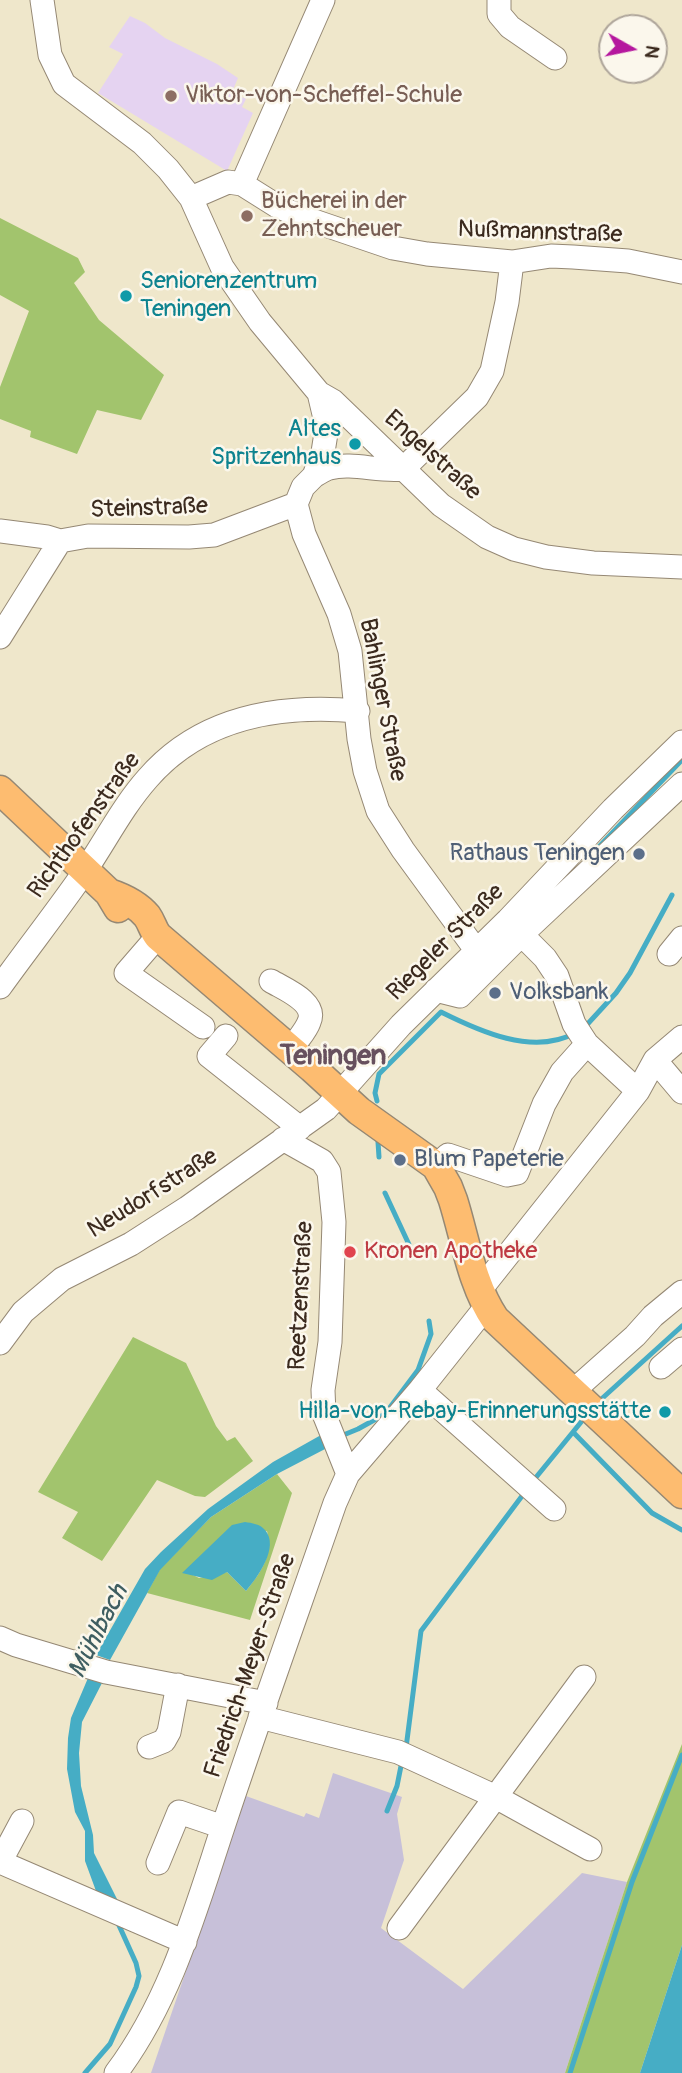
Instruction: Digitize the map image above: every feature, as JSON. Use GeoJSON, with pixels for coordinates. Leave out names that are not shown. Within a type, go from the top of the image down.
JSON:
{"type":"FeatureCollection","features":[{"type":"Feature","properties":{"kind":"main road"},"geometry":{"type":"LineString","coordinates":[[0,790],[86,870],[126,917],[139,928],[156,934],[368,1118],[436,1166],[448,1187],[483,1298],[495,1319],[682,1494]]}},
{"type":"Feature","properties":{"kind":"street"},"geometry":{"type":"LineString","coordinates":[[42,0],[50,55],[64,84],[142,143],[168,169],[191,198],[222,267],[260,322],[318,393],[327,427],[323,452],[314,476]]}},
{"type":"Feature","properties":{"kind":"street"},"geometry":{"type":"LineString","coordinates":[[191,198],[228,183],[242,184],[323,0]]}},
{"type":"Feature","properties":{"kind":"street"},"geometry":{"type":"LineString","coordinates":[[499,0],[499,15],[510,27],[555,58]]}},
{"type":"Feature","properties":{"kind":"street","name":"Nußmannstraße"},"geometry":{"type":"LineString","coordinates":[[242,184],[277,206],[302,217],[393,248],[512,262],[541,257],[628,261],[682,272]]}},
{"type":"Feature","properties":{"kind":"street"},"geometry":{"type":"LineString","coordinates":[[296,504],[303,487],[314,476],[329,468],[387,471],[403,469],[477,397],[492,371],[508,302],[512,262]]}},
{"type":"Feature","properties":{"kind":"street","name":"Engelstraße"},"geometry":{"type":"LineString","coordinates":[[318,393],[333,401],[441,505],[487,537],[514,549],[593,564],[682,567]]}},
{"type":"Feature","properties":{"kind":"street","name":"Steinstraße"},"geometry":{"type":"LineString","coordinates":[[0,531],[60,541],[88,536],[214,535],[296,504]]}},
{"type":"Feature","properties":{"kind":"street","name":"Bahlinger Straße"},"geometry":{"type":"LineString","coordinates":[[296,504],[304,534],[339,614],[350,651],[359,738],[365,771],[378,811],[476,950]]}},
{"type":"Feature","properties":{"kind":"street"},"geometry":{"type":"LineString","coordinates":[[0,637],[60,541]]}},
{"type":"Feature","properties":{"kind":"street","name":"Richthofenstraße"},"geometry":{"type":"LineString","coordinates":[[0,987],[86,870],[148,778],[171,755],[201,734],[244,718],[292,710],[358,711]]}},
{"type":"Feature","properties":{"kind":"street","name":"Riegeler Straße"},"geometry":{"type":"LineString","coordinates":[[340,1094],[401,1025],[476,950],[515,927],[613,809],[674,773],[682,742]]}},
{"type":"Feature","properties":{"kind":"street"},"geometry":{"type":"LineString","coordinates":[[436,990],[460,996],[515,927],[545,958],[557,976],[582,1035],[638,1091]]}},
{"type":"Feature","properties":{"kind":"street"},"geometry":{"type":"LineString","coordinates":[[156,934],[126,973],[203,1027]]}},
{"type":"Feature","properties":{"kind":"street"},"geometry":{"type":"LineString","coordinates":[[271,981],[306,1004],[311,1011],[309,1024],[290,1050]]}},
{"type":"Feature","properties":{"kind":"street"},"geometry":{"type":"LineString","coordinates":[[436,1166],[448,1155],[507,1175],[517,1173],[544,1104],[582,1035]]}},
{"type":"Feature","properties":{"kind":"street","name":"Reetzenstraße"},"geometry":{"type":"LineString","coordinates":[[226,1036],[209,1056],[323,1161],[329,1172],[334,1222],[330,1342],[323,1390],[324,1414],[348,1474]]}},
{"type":"Feature","properties":{"kind":"street"},"geometry":{"type":"LineString","coordinates":[[682,1037],[655,1060],[682,1092]]}},
{"type":"Feature","properties":{"kind":"street","name":"Friedrich-Meyer-Straße"},"geometry":{"type":"LineString","coordinates":[[116,2073],[136,2046],[185,1942],[335,1503],[348,1474],[421,1390],[483,1298],[638,1091],[655,1060]]}},
{"type":"Feature","properties":{"kind":"street","name":"Neudorfstraße"},"geometry":{"type":"LineString","coordinates":[[0,1341],[23,1312],[62,1279],[131,1244],[204,1196],[326,1109],[340,1094]]}},
{"type":"Feature","properties":{"kind":"street"},"geometry":{"type":"LineString","coordinates":[[585,1404],[635,1336],[653,1316],[682,1292]]}},
{"type":"Feature","properties":{"kind":"street"},"geometry":{"type":"LineString","coordinates":[[661,1367],[682,1349]]}},
{"type":"Feature","properties":{"kind":"street"},"geometry":{"type":"LineString","coordinates":[[421,1390],[554,1509]]}},
{"type":"Feature","properties":{"kind":"street"},"geometry":{"type":"LineString","coordinates":[[0,1638],[99,1669],[178,1685],[403,1756],[494,1796],[590,1849]]}},
{"type":"Feature","properties":{"kind":"street"},"geometry":{"type":"LineString","coordinates":[[399,1928],[584,1676]]}},
{"type":"Feature","properties":{"kind":"street"},"geometry":{"type":"LineString","coordinates":[[149,1747],[164,1741],[169,1732],[178,1685]]}},
{"type":"Feature","properties":{"kind":"street"},"geometry":{"type":"LineString","coordinates":[[158,1863],[179,1812],[223,1827]]}},
{"type":"Feature","properties":{"kind":"street"},"geometry":{"type":"LineString","coordinates":[[22,1821],[0,1862],[185,1942]]}},
{"type":"Feature","properties":{"kind":"shaded area","name":"Viktor-von-Scheffel-Schule"},"geometry":{"type":"Polygon","coordinates":[[[130,16],[238,78],[232,92],[246,99],[242,107],[253,113],[227,171],[98,93],[123,54],[109,47],[130,16]]]}},
{"type":"Feature","properties":{"kind":"shaded area"},"geometry":{"type":"Polygon","coordinates":[[[333,1773],[402,1797],[397,1814],[404,1860],[381,1928],[463,1989],[582,1873],[627,1882],[565,2073],[151,2073],[246,1796],[304,1817],[306,1813],[319,1818],[333,1773]]]}},
{"type":"Feature","properties":{"kind":"green space"},"geometry":{"type":"Polygon","coordinates":[[[0,218],[78,258],[85,272],[74,283],[99,320],[164,375],[141,420],[97,410],[77,454],[30,437],[31,431],[0,419],[0,387],[29,311],[0,295],[0,218]]]}},
{"type":"Feature","properties":{"kind":"green space"},"geometry":{"type":"Polygon","coordinates":[[[133,1337],[186,1363],[216,1426],[227,1441],[235,1437],[253,1461],[205,1497],[195,1496],[157,1480],[102,1561],[62,1538],[78,1512],[38,1492],[133,1337]]]}},
{"type":"Feature","properties":{"kind":"green space"},"geometry":{"type":"Polygon","coordinates":[[[277,1474],[292,1493],[250,1620],[147,1593],[160,1569],[211,1517],[277,1474]],[[267,1531],[193,1575],[199,1578],[227,1572],[246,1591],[264,1563],[267,1531]]]}},
{"type":"Feature","properties":{"kind":"green space"},"geometry":{"type":"Polygon","coordinates":[[[682,1744],[682,1945],[640,2073],[565,2073],[627,1882],[682,1744]]]}},
{"type":"Feature","properties":{"kind":"water"},"geometry":{"type":"Polygon","coordinates":[[[321,1435],[327,1448],[277,1474],[211,1517],[160,1570],[110,1660],[96,1655],[145,1569],[161,1552],[208,1509],[273,1462],[321,1435]]]}},
{"type":"Feature","properties":{"kind":"water"},"geometry":{"type":"Polygon","coordinates":[[[245,1522],[263,1528],[269,1537],[270,1545],[265,1562],[246,1591],[227,1572],[212,1580],[182,1573],[232,1525],[245,1522]]]}},
{"type":"Feature","properties":{"kind":"water"},"geometry":{"type":"Polygon","coordinates":[[[88,1678],[102,1683],[82,1722],[79,1753],[81,1786],[93,1835],[94,1853],[118,1901],[96,1891],[85,1861],[85,1831],[75,1812],[67,1769],[71,1718],[88,1678]]]}},
{"type":"Feature","properties":{"kind":"water"},"geometry":{"type":"Polygon","coordinates":[[[682,1945],[682,2073],[640,2073],[682,1945]]]}},
{"type":"Feature","properties":{"kind":"waterway","name":"Mühlbach"},"geometry":{"type":"LineString","coordinates":[[593,853],[682,760]]}},
{"type":"Feature","properties":{"kind":"waterway"},"geometry":{"type":"LineString","coordinates":[[583,1029],[616,993],[630,973],[672,895]]}},
{"type":"Feature","properties":{"kind":"waterway"},"geometry":{"type":"LineString","coordinates":[[377,1101],[375,1093],[379,1074],[441,1012],[489,1033],[524,1041],[542,1042],[575,1033]]}},
{"type":"Feature","properties":{"kind":"waterway","name":"Mühlbach"},"geometry":{"type":"LineString","coordinates":[[378,1142],[379,1157]]}},
{"type":"Feature","properties":{"kind":"waterway","name":"Mühlbach"},"geometry":{"type":"LineString","coordinates":[[385,1193],[412,1251]]}},
{"type":"Feature","properties":{"kind":"waterway","name":"Mühlbach"},"geometry":{"type":"LineString","coordinates":[[341,1436],[385,1414],[418,1370],[431,1334],[429,1321]]}},
{"type":"Feature","properties":{"kind":"waterway"},"geometry":{"type":"LineString","coordinates":[[597,1403],[682,1326]]}},
{"type":"Feature","properties":{"kind":"waterway"},"geometry":{"type":"LineString","coordinates":[[586,1416],[573,1432],[652,1513],[682,1530]]}},
{"type":"Feature","properties":{"kind":"waterway"},"geometry":{"type":"LineString","coordinates":[[533,1481],[573,1432]]}},
{"type":"Feature","properties":{"kind":"waterway"},"geometry":{"type":"LineString","coordinates":[[406,1748],[421,1631],[525,1492]]}},
{"type":"Feature","properties":{"kind":"waterway"},"geometry":{"type":"LineString","coordinates":[[570,2073],[632,1882],[682,1755]]}},
{"type":"Feature","properties":{"kind":"waterway"},"geometry":{"type":"LineString","coordinates":[[387,1811],[397,1786],[402,1761]]}},
{"type":"Feature","properties":{"kind":"waterway","name":"Mühlbach"},"geometry":{"type":"LineString","coordinates":[[85,2073],[110,2044],[139,1976],[117,1921]]}},
{"type":"Feature","properties":{"kind":"place","name":"Viktor-von-Scheffel-Schule"},"geometry":{"type":"Point","coordinates":[171,96]}},
{"type":"Feature","properties":{"kind":"place","name":"Bücherei in der Zehntscheuer"},"geometry":{"type":"Point","coordinates":[247,216]}},
{"type":"Feature","properties":{"kind":"place","name":"Seniorenzentrum Teningen"},"geometry":{"type":"Point","coordinates":[126,296]}},
{"type":"Feature","properties":{"kind":"place","name":"Altes Spritzenhaus"},"geometry":{"type":"Point","coordinates":[355,444]}},
{"type":"Feature","properties":{"kind":"place","name":"Rathaus Teningen"},"geometry":{"type":"Point","coordinates":[639,854]}},
{"type":"Feature","properties":{"kind":"place","name":"Volksbank"},"geometry":{"type":"Point","coordinates":[495,993]}},
{"type":"Feature","properties":{"kind":"place","name":"Blum Papeterie"},"geometry":{"type":"Point","coordinates":[400,1160]}},
{"type":"Feature","properties":{"kind":"place","name":"Kronen Apotheke"},"geometry":{"type":"Point","coordinates":[350,1252]}},
{"type":"Feature","properties":{"kind":"place","name":"Hilla-von-Rebay-Erinnerungsstätte"},"geometry":{"type":"Point","coordinates":[665,1412]}},
{"type":"Feature","properties":{"kind":"district","name":"Teningen"},"geometry":{"type":"Point","coordinates":[333,1057]}}]}
